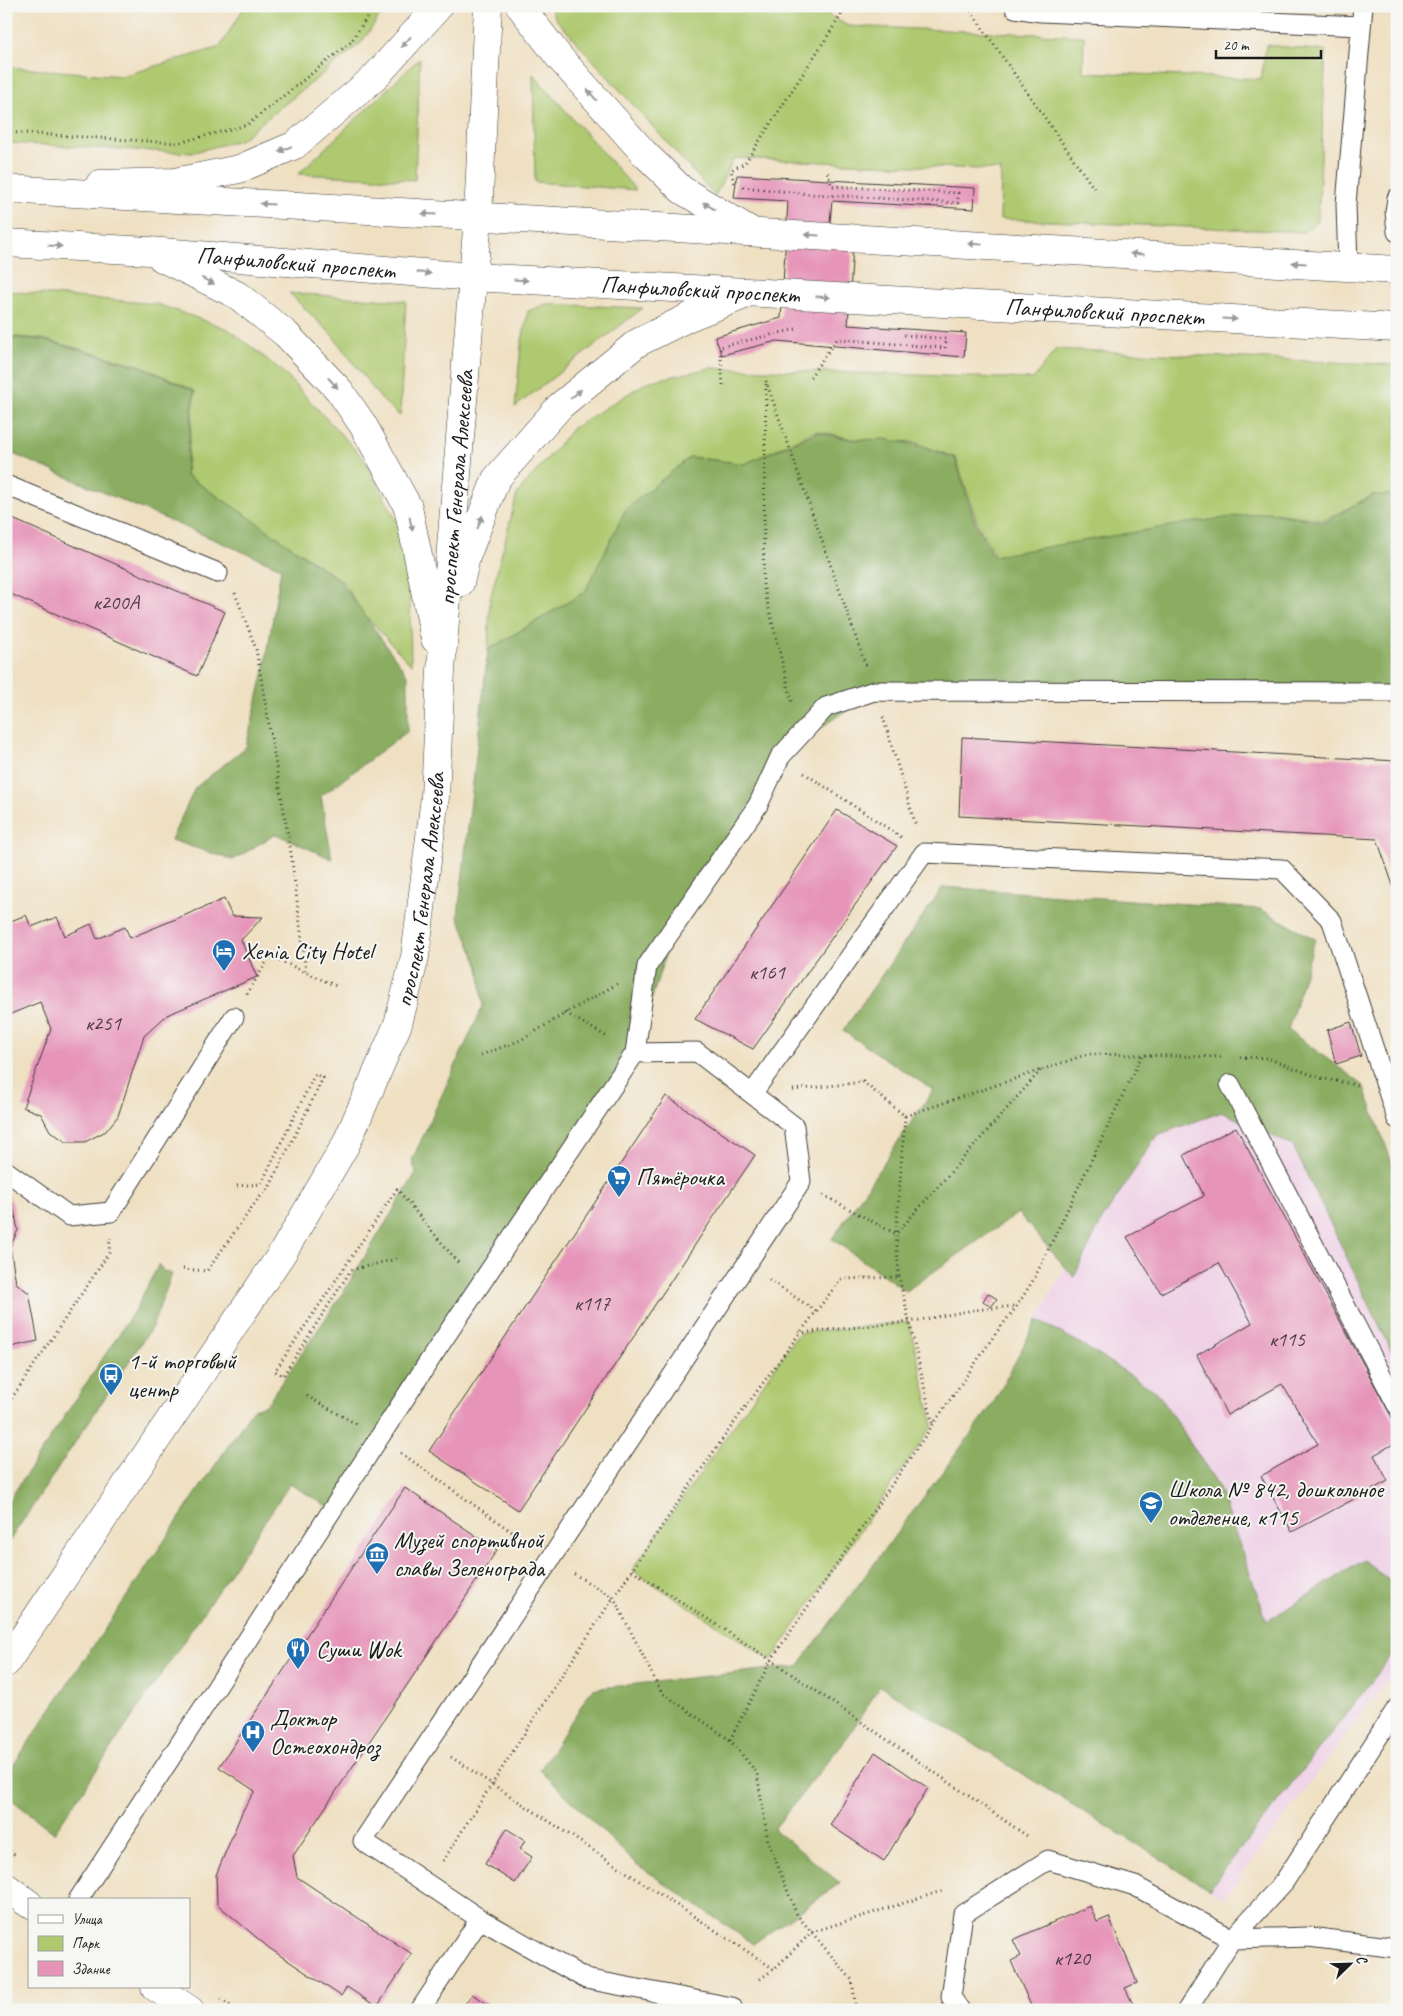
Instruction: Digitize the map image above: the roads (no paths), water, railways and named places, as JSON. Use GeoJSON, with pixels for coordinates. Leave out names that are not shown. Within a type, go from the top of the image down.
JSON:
{"type":"FeatureCollection","features":[{"type":"Feature","properties":{"kind":"main road"},"geometry":{"type":"LineString","coordinates":[[6,188],[176,182],[239,169],[295,145],[374,78],[439,6]]}},
{"type":"Feature","properties":{"kind":"main road","name":"проспект Генерала Алексеева"},"geometry":{"type":"LineString","coordinates":[[6,1663],[283,1252],[346,1144],[398,1024],[415,956],[435,797],[441,670],[478,217],[488,6]]}},
{"type":"Feature","properties":{"kind":"main road"},"geometry":{"type":"LineString","coordinates":[[520,6],[559,57],[644,153],[682,190],[750,231]]}},
{"type":"Feature","properties":{"kind":"main road"},"geometry":{"type":"LineString","coordinates":[[6,188],[1397,270]]}},
{"type":"Feature","properties":{"kind":"main road","name":"Панфиловский проспект"},"geometry":{"type":"LineString","coordinates":[[6,243],[149,251],[473,277],[1397,328]]}},
{"type":"Feature","properties":{"kind":"main road"},"geometry":{"type":"LineString","coordinates":[[149,251],[238,295],[286,334],[339,390],[363,425],[408,507],[441,670]]}},
{"type":"Feature","properties":{"kind":"main road"},"geometry":{"type":"LineString","coordinates":[[441,670],[466,557],[496,480],[560,406],[637,343],[689,317],[751,293]]}},
{"type":"Feature","properties":{"kind":"main road"},"geometry":{"type":"LineString","coordinates":[[6,1886],[28,1903]]}},
{"type":"Feature","properties":{"kind":"main road"},"geometry":{"type":"LineString","coordinates":[[157,1988],[190,2010]]}},
{"type":"Feature","properties":{"kind":"lane"},"geometry":{"type":"LineString","coordinates":[[1348,266],[1346,204],[1363,6]]}},
{"type":"Feature","properties":{"kind":"lane"},"geometry":{"type":"LineString","coordinates":[[1015,8],[1360,26]]}},
{"type":"Feature","properties":{"kind":"lane"},"geometry":{"type":"LineString","coordinates":[[1397,198],[1395,212],[1397,232]]}},
{"type":"Feature","properties":{"kind":"lane"},"geometry":{"type":"LineString","coordinates":[[6,485],[218,573]]}},
{"type":"Feature","properties":{"kind":"lane"},"geometry":{"type":"LineString","coordinates":[[79,1898],[379,1437],[635,1053],[648,966],[758,805],[780,756],[826,707],[874,691],[1397,692]]}},
{"type":"Feature","properties":{"kind":"lane"},"geometry":{"type":"LineString","coordinates":[[752,1094],[924,853],[1282,869],[1332,921],[1397,1119]]}},
{"type":"Feature","properties":{"kind":"lane"},"geometry":{"type":"LineString","coordinates":[[6,1171],[69,1216],[111,1212],[234,1017]]}},
{"type":"Feature","properties":{"kind":"lane"},"geometry":{"type":"LineString","coordinates":[[635,1053],[697,1052],[794,1126],[801,1182],[363,1841],[480,1919],[586,1979],[732,2007],[733,2010]]}},
{"type":"Feature","properties":{"kind":"lane"},"geometry":{"type":"LineString","coordinates":[[1230,1084],[1397,1405]]}},
{"type":"Feature","properties":{"kind":"lane"},"geometry":{"type":"LineString","coordinates":[[1187,2010],[1232,1939],[1284,1882],[1397,1708]]}},
{"type":"Feature","properties":{"kind":"lane"},"geometry":{"type":"LineString","coordinates":[[960,2010],[951,1998],[963,1914],[1048,1860],[1135,1886],[1232,1939],[1309,1937],[1397,1948]]}},
{"type":"Feature","properties":{"kind":"lane"},"geometry":{"type":"LineString","coordinates":[[420,2010],[480,1919]]}},
{"type":"Feature","properties":{"kind":"place","name":"Xenia City Hotel"},"geometry":{"type":"Point","coordinates":[224,972]}},
{"type":"Feature","properties":{"kind":"place","name":"Пятёрочка"},"geometry":{"type":"Point","coordinates":[619,1198]}},
{"type":"Feature","properties":{"kind":"place","name":"1-й торговый центр"},"geometry":{"type":"Point","coordinates":[111,1396]}},
{"type":"Feature","properties":{"kind":"place","name":"Школа № 842, дошкольное отделение, к115"},"geometry":{"type":"Point","coordinates":[1151,1524]}},
{"type":"Feature","properties":{"kind":"place","name":"Музей спортивной славы Зеленограда"},"geometry":{"type":"Point","coordinates":[377,1575]}},
{"type":"Feature","properties":{"kind":"place","name":"Суши Wok"},"geometry":{"type":"Point","coordinates":[298,1670]}},
{"type":"Feature","properties":{"kind":"place","name":"Доктор Остеохондроз"},"geometry":{"type":"Point","coordinates":[253,1753]}}]}
